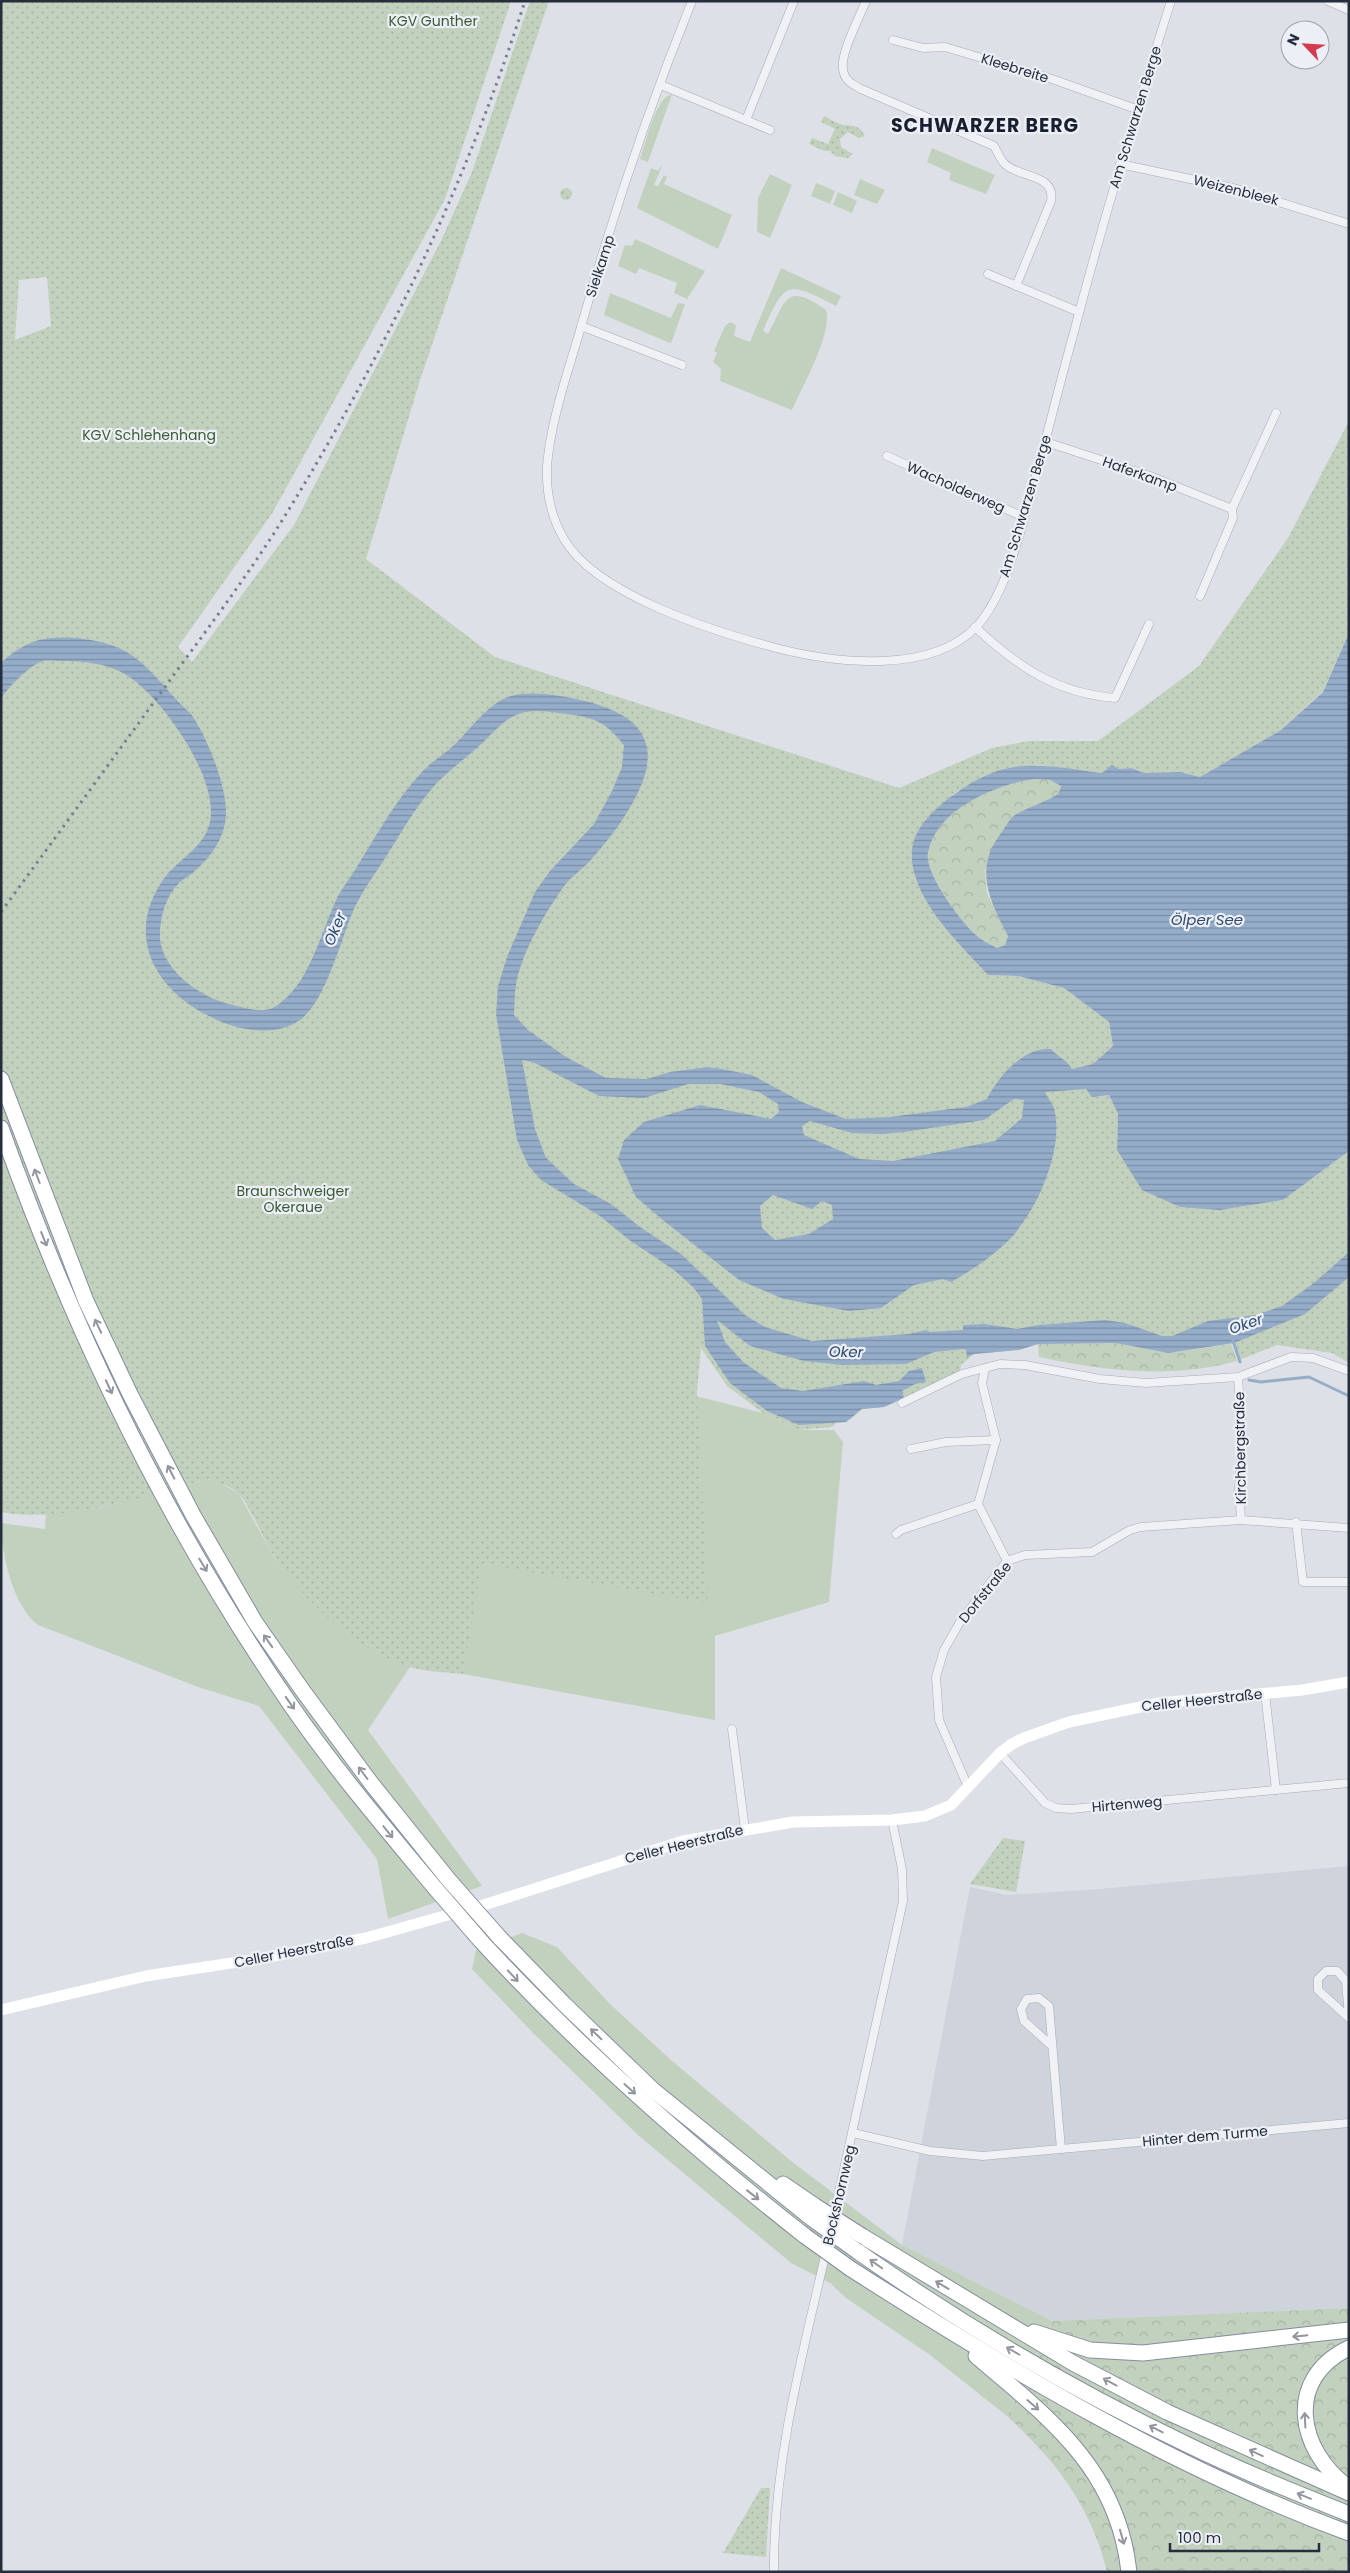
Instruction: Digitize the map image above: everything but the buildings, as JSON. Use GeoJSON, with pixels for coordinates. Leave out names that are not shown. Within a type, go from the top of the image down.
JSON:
{"type":"FeatureCollection","features":[{"type":"Feature","properties":{"kind":"highway"},"geometry":{"type":"LineString","coordinates":[[1,1080],[86,1301],[130,1394],[193,1515],[255,1622],[371,1783],[448,1879],[500,1938],[614,2052],[696,2126],[990,2338],[1059,2378],[1185,2444],[1349,2514]]}},
{"type":"Feature","properties":{"kind":"highway"},"geometry":{"type":"LineString","coordinates":[[1,1128],[71,1306],[116,1402],[178,1523],[242,1631],[291,1704],[356,1793],[480,1940],[551,2015],[619,2080],[734,2180],[805,2236],[852,2269],[942,2327],[1082,2410],[1179,2459],[1347,2532]]}},
{"type":"Feature","properties":{"kind":"highway"},"geometry":{"type":"LineString","coordinates":[[859,2244],[984,2311],[1073,2363],[1167,2412],[1349,2493]]}},
{"type":"Feature","properties":{"kind":"highway"},"geometry":{"type":"LineString","coordinates":[[984,2311],[1056,2340],[1090,2350],[1116,2353],[1168,2351],[1349,2330]]}},
{"type":"Feature","properties":{"kind":"highway"},"geometry":{"type":"LineString","coordinates":[[942,2327],[1044,2414],[1088,2463],[1099,2479],[1116,2518],[1127,2556],[1128,2572]]}},
{"type":"Feature","properties":{"kind":"highway"},"geometry":{"type":"LineString","coordinates":[[1349,2348],[1328,2362],[1316,2377],[1306,2402],[1305,2421],[1309,2439],[1318,2457],[1331,2474],[1349,2488]]}},
{"type":"Feature","properties":{"kind":"main road","name":"Celler Heerstraße"},"geometry":{"type":"LineString","coordinates":[[1,2010],[137,1978],[264,1958],[366,1938],[487,1904],[674,1844],[745,1828],[793,1822],[892,1820],[938,1812],[951,1805],[1000,1753],[1024,1738],[1045,1730],[1127,1708],[1192,1698],[1265,1693],[1349,1682]]}},
{"type":"Feature","properties":{"kind":"street","name":"Sielkamp"},"geometry":{"type":"LineString","coordinates":[[563,537],[550,504],[548,462],[554,425],[582,326],[661,84],[692,1]]}},
{"type":"Feature","properties":{"kind":"street"},"geometry":{"type":"LineString","coordinates":[[746,120],[794,1]]}},
{"type":"Feature","properties":{"kind":"street"},"geometry":{"type":"LineString","coordinates":[[866,1],[843,59],[842,70],[847,81],[861,89],[994,146],[1004,164],[1043,181],[1050,190],[1051,201],[1016,286]]}},
{"type":"Feature","properties":{"kind":"street","name":"Am Schwarzen Berge"},"geometry":{"type":"LineString","coordinates":[[563,537],[577,556],[591,569],[648,602],[694,624],[790,652],[839,660],[903,659],[940,651],[975,627],[990,606],[1009,566],[1046,442],[1079,312],[1120,164],[1171,1]]}},
{"type":"Feature","properties":{"kind":"street"},"geometry":{"type":"LineString","coordinates":[[1328,1],[1349,10]]}},
{"type":"Feature","properties":{"kind":"street","name":"Kleebreite"},"geometry":{"type":"LineString","coordinates":[[892,40],[923,48],[945,47],[1052,79],[1136,109]]}},
{"type":"Feature","properties":{"kind":"street"},"geometry":{"type":"LineString","coordinates":[[661,84],[770,130]]}},
{"type":"Feature","properties":{"kind":"street","name":"Weizenbleek"},"geometry":{"type":"LineString","coordinates":[[1120,164],[1237,189],[1349,224]]}},
{"type":"Feature","properties":{"kind":"street"},"geometry":{"type":"LineString","coordinates":[[988,274],[1079,312]]}},
{"type":"Feature","properties":{"kind":"street"},"geometry":{"type":"LineString","coordinates":[[582,326],[682,365]]}},
{"type":"Feature","properties":{"kind":"street"},"geometry":{"type":"LineString","coordinates":[[1200,596],[1233,518],[1232,509],[1276,413]]}},
{"type":"Feature","properties":{"kind":"street","name":"Haferkamp"},"geometry":{"type":"LineString","coordinates":[[1046,442],[1150,476],[1232,509]]}},
{"type":"Feature","properties":{"kind":"street","name":"Wacholderweg"},"geometry":{"type":"LineString","coordinates":[[887,456],[1024,517]]}},
{"type":"Feature","properties":{"kind":"street"},"geometry":{"type":"LineString","coordinates":[[975,627],[1008,656],[1043,679],[1088,696],[1115,698],[1149,624]]}},
{"type":"Feature","properties":{"kind":"street"},"geometry":{"type":"LineString","coordinates":[[902,1403],[962,1374],[1000,1364],[1012,1364],[1100,1379],[1146,1383],[1238,1377],[1291,1357],[1312,1358],[1349,1371]]}},
{"type":"Feature","properties":{"kind":"street"},"geometry":{"type":"LineString","coordinates":[[985,1369],[982,1383],[996,1440],[978,1504],[1007,1561]]}},
{"type":"Feature","properties":{"kind":"street","name":"Kirchbergstraße"},"geometry":{"type":"LineString","coordinates":[[1238,1377],[1242,1436],[1239,1489],[1241,1520]]}},
{"type":"Feature","properties":{"kind":"street"},"geometry":{"type":"LineString","coordinates":[[910,1449],[946,1442],[996,1440]]}},
{"type":"Feature","properties":{"kind":"street"},"geometry":{"type":"LineString","coordinates":[[896,1534],[901,1530],[978,1504]]}},
{"type":"Feature","properties":{"kind":"street","name":"Dorfstraße"},"geometry":{"type":"LineString","coordinates":[[968,1787],[940,1720],[936,1676],[944,1650],[960,1622],[1007,1561],[1025,1555],[1092,1552],[1130,1530],[1141,1527],[1241,1520],[1296,1522],[1349,1528]]}},
{"type":"Feature","properties":{"kind":"street"},"geometry":{"type":"LineString","coordinates":[[1296,1522],[1303,1582],[1349,1582]]}},
{"type":"Feature","properties":{"kind":"street"},"geometry":{"type":"LineString","coordinates":[[1265,1693],[1276,1790]]}},
{"type":"Feature","properties":{"kind":"street"},"geometry":{"type":"LineString","coordinates":[[732,1729],[745,1828]]}},
{"type":"Feature","properties":{"kind":"street","name":"Hirtenweg"},"geometry":{"type":"LineString","coordinates":[[1000,1753],[1045,1803],[1056,1808],[1108,1806],[1349,1784]]}},
{"type":"Feature","properties":{"kind":"street","name":"Bockshornweg"},"geometry":{"type":"LineString","coordinates":[[774,2572],[777,2500],[785,2440],[903,1901],[902,1869],[892,1820]]}},
{"type":"Feature","properties":{"kind":"street"},"geometry":{"type":"LineString","coordinates":[[1326,1971],[1337,1971],[1346,1981],[1349,2018],[1318,1990],[1318,1979],[1326,1971]]}},
{"type":"Feature","properties":{"kind":"street"},"geometry":{"type":"LineString","coordinates":[[1052,2046],[1024,2020],[1021,2009],[1027,1998],[1039,1998],[1049,2006],[1061,2150]]}},
{"type":"Feature","properties":{"kind":"street","name":"Hinter dem Turme"},"geometry":{"type":"LineString","coordinates":[[853,2133],[930,2151],[967,2156],[1061,2150],[1349,2123]]}},
{"type":"Feature","properties":{"kind":"shaded area"},"geometry":{"type":"Polygon","coordinates":[[[1349,1866],[1349,2308],[1052,2321],[902,2245],[970,1887],[1007,1895],[1099,1889],[1349,1866]]]}},
{"type":"Feature","properties":{"kind":"green space"},"geometry":{"type":"Polygon","coordinates":[[[1,1],[511,1],[445,199],[273,512],[178,647],[192,662],[294,525],[441,241],[472,172],[530,1],[549,1],[420,380],[366,559],[495,657],[899,788],[992,748],[1029,741],[1098,741],[1199,666],[1288,538],[1349,421],[1349,633],[1323,691],[1281,730],[1200,777],[1180,772],[1144,773],[1131,768],[1119,769],[1112,766],[1102,773],[1038,765],[1007,768],[984,777],[953,794],[911,855],[988,975],[1018,976],[1064,988],[1109,1022],[1113,1047],[1093,1064],[1092,1096],[1109,1095],[1118,1114],[1117,1150],[1220,1210],[1283,1200],[1349,1151],[1349,1363],[1332,1353],[1277,1345],[1239,1360],[1233,1343],[1168,1353],[1116,1343],[1038,1344],[1019,1350],[974,1354],[961,1365],[960,1372],[884,1407],[862,1409],[851,1419],[837,1422],[832,1427],[798,1430],[763,1413],[727,1386],[701,1348],[697,1391],[708,1603],[482,1564],[463,1674],[410,1667],[371,1650],[352,1637],[316,1607],[286,1573],[274,1556],[247,1505],[238,1493],[216,1481],[208,1479],[132,1500],[78,1511],[26,1515],[1,1512],[1,1]],[[47,277],[19,280],[15,340],[51,326],[47,277]]]}},
{"type":"Feature","properties":{"kind":"green space"},"geometry":{"type":"Polygon","coordinates":[[[672,94],[648,162],[640,159],[656,112],[666,97],[672,94]]]}},
{"type":"Feature","properties":{"kind":"green space"},"geometry":{"type":"Polygon","coordinates":[[[824,116],[837,123],[856,127],[865,136],[859,138],[848,132],[840,139],[841,147],[853,154],[848,158],[835,156],[830,151],[824,151],[809,144],[812,138],[828,144],[835,129],[821,122],[824,116]]]}},
{"type":"Feature","properties":{"kind":"green space"},"geometry":{"type":"Polygon","coordinates":[[[932,148],[995,175],[986,194],[949,180],[951,173],[927,162],[932,148]]]}},
{"type":"Feature","properties":{"kind":"green space"},"geometry":{"type":"Polygon","coordinates":[[[661,166],[654,185],[658,186],[664,175],[667,177],[664,184],[732,215],[718,249],[637,208],[651,168],[658,171],[661,166]]]}},
{"type":"Feature","properties":{"kind":"green space"},"geometry":{"type":"Polygon","coordinates":[[[770,174],[792,185],[770,238],[757,232],[758,198],[770,174]]]}},
{"type":"Feature","properties":{"kind":"green space"},"geometry":{"type":"Polygon","coordinates":[[[860,179],[885,190],[877,204],[854,195],[860,179]]]}},
{"type":"Feature","properties":{"kind":"green space"},"geometry":{"type":"Polygon","coordinates":[[[816,183],[835,191],[830,204],[811,196],[816,183]]]}},
{"type":"Feature","properties":{"kind":"green space"},"geometry":{"type":"Polygon","coordinates":[[[564,188],[568,188],[572,194],[568,200],[564,200],[560,196],[560,192],[564,188]]]}},
{"type":"Feature","properties":{"kind":"green space"},"geometry":{"type":"Polygon","coordinates":[[[838,192],[857,201],[852,213],[833,205],[838,192]]]}},
{"type":"Feature","properties":{"kind":"green space"},"geometry":{"type":"Polygon","coordinates":[[[635,239],[705,271],[687,299],[674,293],[677,283],[639,268],[636,274],[618,266],[625,245],[632,246],[635,239]]]}},
{"type":"Feature","properties":{"kind":"green space"},"geometry":{"type":"Polygon","coordinates":[[[781,268],[841,296],[836,306],[807,292],[797,289],[789,290],[783,294],[770,314],[763,331],[768,334],[783,304],[794,296],[812,301],[826,310],[827,320],[821,346],[792,410],[720,381],[721,369],[713,362],[717,353],[714,351],[725,326],[730,322],[736,325],[734,336],[750,342],[781,268]]]}},
{"type":"Feature","properties":{"kind":"green space"},"geometry":{"type":"Polygon","coordinates":[[[610,293],[671,318],[678,303],[685,304],[672,341],[670,343],[604,315],[610,293]]]}},
{"type":"Feature","properties":{"kind":"green space"},"geometry":{"type":"Polygon","coordinates":[[[1035,779],[1050,780],[1061,786],[1059,793],[1043,804],[1014,816],[985,870],[987,893],[1008,936],[1005,945],[997,948],[970,930],[945,897],[932,873],[928,862],[928,853],[933,837],[943,824],[970,801],[1003,786],[1035,779]]]}},
{"type":"Feature","properties":{"kind":"green space"},"geometry":{"type":"Polygon","coordinates":[[[97,1245],[763,1413],[798,1430],[834,1430],[843,1442],[829,1602],[715,1636],[715,1720],[463,1674],[410,1667],[368,1730],[482,1886],[388,1919],[377,1859],[259,1706],[198,1687],[38,1625],[29,1617],[15,1592],[3,1549],[1,1523],[45,1529],[46,1513],[98,1508],[208,1479],[221,1483],[239,1494],[274,1557],[298,1587],[334,1623],[97,1245]]]}},
{"type":"Feature","properties":{"kind":"green space"},"geometry":{"type":"Polygon","coordinates":[[[1116,1343],[1168,1353],[1231,1344],[1237,1361],[1188,1370],[1138,1371],[1088,1366],[1039,1357],[1038,1344],[1116,1343]]]}},
{"type":"Feature","properties":{"kind":"green space"},"geometry":{"type":"Polygon","coordinates":[[[1003,1838],[1025,1841],[1016,1892],[970,1884],[1003,1838]]]}},
{"type":"Feature","properties":{"kind":"green space"},"geometry":{"type":"Polygon","coordinates":[[[522,1933],[557,1947],[610,2004],[671,2060],[791,2161],[902,2245],[1052,2321],[1007,2416],[930,2355],[846,2298],[830,2283],[791,2263],[638,2135],[533,2033],[472,1969],[476,1950],[522,1933]]]}},
{"type":"Feature","properties":{"kind":"green space"},"geometry":{"type":"Polygon","coordinates":[[[1349,2308],[1349,2572],[1107,2572],[1092,2526],[1069,2486],[1041,2450],[1007,2416],[1052,2321],[1349,2308]]]}},
{"type":"Feature","properties":{"kind":"green space"},"geometry":{"type":"Polygon","coordinates":[[[761,2488],[770,2488],[766,2557],[723,2553],[761,2488]]]}},
{"type":"Feature","properties":{"kind":"water"},"geometry":{"type":"Polygon","coordinates":[[[1349,633],[1349,1151],[1283,1200],[1220,1210],[1180,1207],[1142,1190],[1117,1150],[1118,1114],[1109,1095],[1092,1097],[1086,1089],[1045,1092],[1054,1108],[1056,1125],[1052,1161],[1038,1198],[1018,1230],[1007,1242],[980,1264],[951,1282],[943,1279],[914,1285],[881,1308],[849,1311],[784,1299],[739,1280],[636,1197],[618,1159],[624,1140],[644,1122],[700,1105],[771,1119],[779,1112],[778,1104],[759,1092],[720,1084],[688,1084],[644,1098],[599,1096],[533,1062],[522,1060],[535,1129],[546,1158],[574,1184],[611,1204],[640,1227],[681,1254],[745,1315],[765,1327],[812,1341],[909,1334],[926,1330],[930,1332],[963,1330],[963,1325],[985,1324],[1017,1329],[1039,1325],[1105,1320],[1125,1323],[1162,1336],[1172,1336],[1208,1321],[1256,1315],[1282,1306],[1314,1283],[1349,1252],[1349,1277],[1305,1314],[1234,1343],[1168,1353],[1116,1343],[1038,1344],[1019,1350],[974,1354],[967,1357],[966,1350],[963,1349],[934,1352],[906,1364],[842,1365],[804,1361],[750,1346],[717,1320],[725,1342],[743,1362],[781,1388],[803,1391],[864,1381],[876,1385],[899,1381],[909,1371],[922,1368],[926,1382],[915,1384],[902,1391],[904,1398],[884,1407],[862,1409],[846,1422],[799,1425],[767,1411],[730,1383],[705,1346],[702,1299],[693,1287],[674,1270],[628,1239],[600,1216],[541,1180],[528,1165],[517,1140],[496,1014],[498,986],[507,957],[535,892],[550,871],[594,824],[612,791],[622,767],[624,745],[617,736],[603,725],[589,718],[542,711],[530,711],[519,714],[500,726],[435,785],[411,817],[353,911],[325,985],[309,1011],[290,1026],[279,1029],[256,1030],[221,1022],[192,1006],[161,977],[152,960],[147,941],[146,921],[152,901],[163,880],[202,840],[210,822],[210,804],[206,784],[186,741],[157,702],[142,687],[128,676],[112,668],[87,662],[43,661],[19,677],[1,699],[1,663],[18,649],[39,640],[72,638],[96,641],[127,652],[140,662],[191,714],[209,748],[223,788],[226,812],[224,829],[208,858],[179,883],[170,895],[164,909],[161,924],[160,939],[162,950],[173,969],[199,991],[219,1001],[258,1010],[270,1009],[279,1004],[304,975],[338,896],[395,806],[412,784],[429,765],[455,744],[495,704],[511,696],[539,694],[585,701],[615,711],[632,722],[644,738],[647,748],[647,762],[644,778],[618,826],[596,854],[565,885],[535,933],[519,973],[515,989],[514,1015],[528,1030],[566,1057],[606,1078],[647,1079],[670,1072],[707,1067],[722,1069],[752,1075],[804,1103],[846,1119],[890,1117],[966,1107],[987,1099],[1005,1073],[1021,1058],[1031,1053],[1051,1049],[1068,1063],[1072,1069],[1093,1064],[1113,1046],[1109,1022],[1064,988],[1018,976],[988,975],[958,943],[929,906],[913,869],[912,851],[917,833],[933,812],[944,802],[983,777],[996,771],[1020,766],[1055,767],[1102,773],[1112,765],[1119,769],[1131,768],[1144,773],[1180,772],[1200,777],[1281,730],[1323,692],[1349,633]],[[1035,779],[1003,786],[970,801],[943,824],[933,837],[928,853],[928,862],[932,873],[945,897],[970,930],[997,948],[1005,945],[1008,936],[990,898],[986,873],[988,860],[993,847],[1013,817],[1059,793],[1061,786],[1050,780],[1035,779]],[[1014,1099],[984,1120],[883,1134],[852,1133],[810,1121],[802,1126],[804,1135],[859,1159],[893,1161],[995,1141],[1022,1118],[1024,1100],[1014,1099]],[[773,1195],[760,1206],[762,1228],[775,1240],[809,1234],[833,1219],[832,1205],[822,1201],[812,1209],[773,1195]]]}},
{"type":"Feature","properties":{"kind":"waterway","name":"Oker"},"geometry":{"type":"LineString","coordinates":[[1233,1341],[1240,1362]]}},
{"type":"Feature","properties":{"kind":"waterway"},"geometry":{"type":"LineString","coordinates":[[1249,1380],[1261,1382],[1309,1377],[1349,1396]]}},
{"type":"Feature","properties":{"kind":"railway"},"geometry":{"type":"LineString","coordinates":[[1,912],[214,621],[270,540],[320,457],[355,395],[420,268],[476,136],[502,69],[525,1]]}},
{"type":"Feature","properties":{"kind":"district","name":"SCHWARZER BERG"},"geometry":{"type":"Point","coordinates":[985,125]}},
{"type":"Feature","properties":{"kind":"park label","name":"KGV Gunther"},"geometry":{"type":"Point","coordinates":[433,21]}},
{"type":"Feature","properties":{"kind":"park label","name":"KGV Schlehenhang"},"geometry":{"type":"Point","coordinates":[149,435]}},
{"type":"Feature","properties":{"kind":"park label","name":"Braunschweiger Okeraue"},"geometry":{"type":"Point","coordinates":[293,1200]}},
{"type":"Feature","properties":{"kind":"water label","name":"Ölper See"},"geometry":{"type":"Point","coordinates":[1207,920]}}]}
